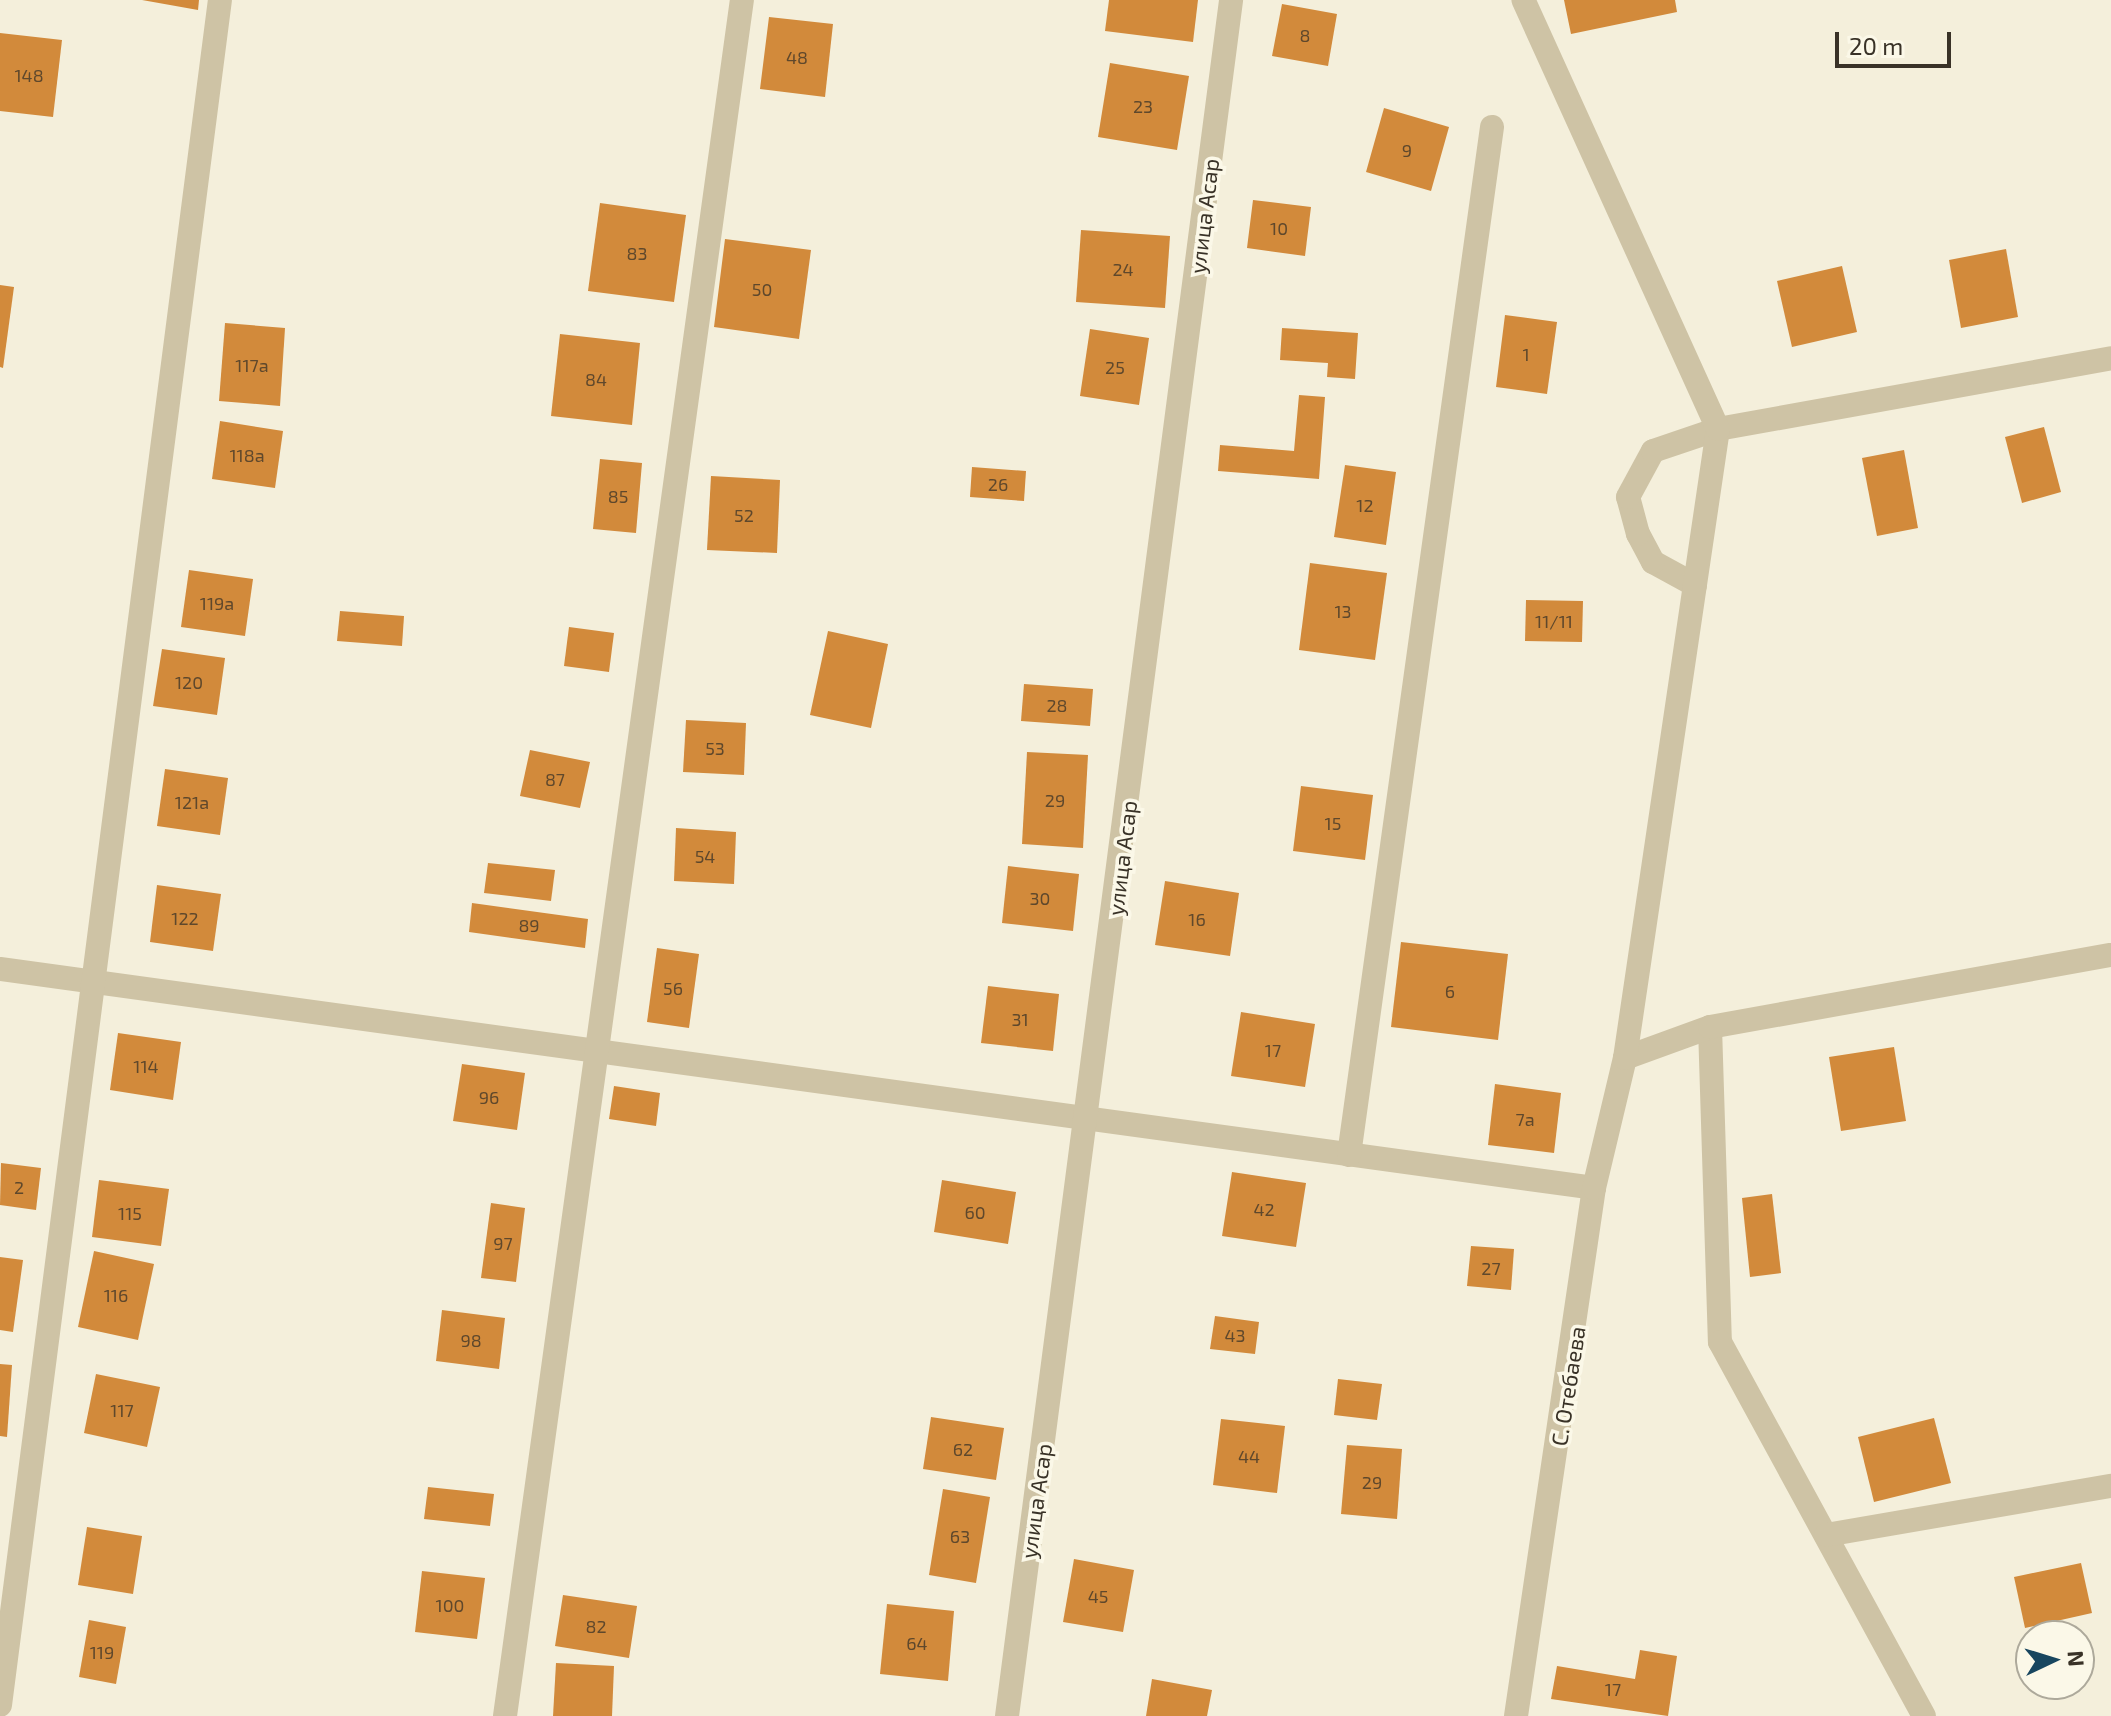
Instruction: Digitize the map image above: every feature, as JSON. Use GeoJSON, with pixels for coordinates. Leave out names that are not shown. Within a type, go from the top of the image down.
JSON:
{"type":"FeatureCollection","features":[{"type":"Feature","properties":{"kind":"street"},"geometry":{"type":"LineString","coordinates":[[0,1705],[220,0]]}},
{"type":"Feature","properties":{"kind":"street"},"geometry":{"type":"LineString","coordinates":[[505,1716],[742,0]]}},
{"type":"Feature","properties":{"kind":"street","name":"улица Асар"},"geometry":{"type":"LineString","coordinates":[[1007,1716],[1089,1118],[1231,0]]}},
{"type":"Feature","properties":{"kind":"street"},"geometry":{"type":"LineString","coordinates":[[1523,0],[1718,429]]}},
{"type":"Feature","properties":{"kind":"street"},"geometry":{"type":"LineString","coordinates":[[1349,1155],[1492,127]]}},
{"type":"Feature","properties":{"kind":"street"},"geometry":{"type":"LineString","coordinates":[[1695,585],[1653,562],[1628,497],[1653,451],[1718,429],[2111,358]]}},
{"type":"Feature","properties":{"kind":"street","name":"С. Отебаева"},"geometry":{"type":"LineString","coordinates":[[1516,1716],[1594,1188],[1625,1058],[1718,429]]}},
{"type":"Feature","properties":{"kind":"street"},"geometry":{"type":"LineString","coordinates":[[1625,1058],[1710,1027],[2111,955]]}},
{"type":"Feature","properties":{"kind":"street"},"geometry":{"type":"LineString","coordinates":[[0,969],[1594,1188]]}},
{"type":"Feature","properties":{"kind":"street"},"geometry":{"type":"LineString","coordinates":[[1710,1027],[1720,1342],[1924,1716]]}},
{"type":"Feature","properties":{"kind":"street"},"geometry":{"type":"LineString","coordinates":[[1826,1535],[2111,1486]]}},
{"type":"Feature","properties":{"kind":"building"},"geometry":{"type":"Polygon","coordinates":[[[142,0],[199,0],[198,10],[142,0]]]}},
{"type":"Feature","properties":{"kind":"building"},"geometry":{"type":"Polygon","coordinates":[[[1109,0],[1198,0],[1193,42],[1105,31],[1109,0]]]}},
{"type":"Feature","properties":{"kind":"building"},"geometry":{"type":"Polygon","coordinates":[[[1564,0],[1675,0],[1677,12],[1571,34],[1564,0]]]}},
{"type":"Feature","properties":{"kind":"building"},"geometry":{"type":"Polygon","coordinates":[[[1282,4],[1337,14],[1328,66],[1272,56],[1282,4]]]}},
{"type":"Feature","properties":{"kind":"building"},"geometry":{"type":"Polygon","coordinates":[[[769,17],[833,24],[825,97],[760,89],[769,17]]]}},
{"type":"Feature","properties":{"kind":"building"},"geometry":{"type":"Polygon","coordinates":[[[0,33],[62,40],[53,117],[0,111],[0,33]]]}},
{"type":"Feature","properties":{"kind":"building"},"geometry":{"type":"Polygon","coordinates":[[[1110,63],[1189,76],[1177,150],[1098,137],[1110,63]]]}},
{"type":"Feature","properties":{"kind":"building"},"geometry":{"type":"Polygon","coordinates":[[[1384,108],[1449,127],[1431,191],[1366,172],[1384,108]]]}},
{"type":"Feature","properties":{"kind":"building"},"geometry":{"type":"Polygon","coordinates":[[[1253,200],[1311,207],[1305,256],[1247,248],[1253,200]]]}},
{"type":"Feature","properties":{"kind":"building"},"geometry":{"type":"Polygon","coordinates":[[[600,203],[686,215],[674,302],[588,291],[600,203]]]}},
{"type":"Feature","properties":{"kind":"building"},"geometry":{"type":"Polygon","coordinates":[[[1081,230],[1170,236],[1165,308],[1076,302],[1081,230]]]}},
{"type":"Feature","properties":{"kind":"building"},"geometry":{"type":"Polygon","coordinates":[[[725,239],[811,250],[799,339],[714,327],[725,239]]]}},
{"type":"Feature","properties":{"kind":"building"},"geometry":{"type":"Polygon","coordinates":[[[2006,249],[2018,317],[1961,328],[1949,260],[2006,249]]]}},
{"type":"Feature","properties":{"kind":"building"},"geometry":{"type":"Polygon","coordinates":[[[1842,266],[1857,332],[1792,347],[1777,281],[1842,266]]]}},
{"type":"Feature","properties":{"kind":"building"},"geometry":{"type":"Polygon","coordinates":[[[0,285],[14,287],[3,368],[0,367],[0,285]]]}},
{"type":"Feature","properties":{"kind":"building"},"geometry":{"type":"Polygon","coordinates":[[[1505,315],[1557,322],[1547,394],[1496,387],[1505,315]]]}},
{"type":"Feature","properties":{"kind":"building"},"geometry":{"type":"Polygon","coordinates":[[[225,323],[285,328],[280,406],[219,401],[225,323]]]}},
{"type":"Feature","properties":{"kind":"building"},"geometry":{"type":"Polygon","coordinates":[[[1282,328],[1358,333],[1355,379],[1327,377],[1328,363],[1280,360],[1282,328]]]}},
{"type":"Feature","properties":{"kind":"building"},"geometry":{"type":"Polygon","coordinates":[[[1090,329],[1149,338],[1139,405],[1080,396],[1090,329]]]}},
{"type":"Feature","properties":{"kind":"building"},"geometry":{"type":"Polygon","coordinates":[[[560,334],[640,343],[632,425],[551,416],[560,334]]]}},
{"type":"Feature","properties":{"kind":"building"},"geometry":{"type":"Polygon","coordinates":[[[1299,395],[1325,397],[1319,479],[1218,471],[1220,445],[1294,451],[1299,395]]]}},
{"type":"Feature","properties":{"kind":"building"},"geometry":{"type":"Polygon","coordinates":[[[220,421],[283,431],[275,488],[212,479],[220,421]]]}},
{"type":"Feature","properties":{"kind":"building"},"geometry":{"type":"Polygon","coordinates":[[[2044,427],[2061,492],[2022,503],[2005,437],[2044,427]]]}},
{"type":"Feature","properties":{"kind":"building"},"geometry":{"type":"Polygon","coordinates":[[[1904,450],[1918,528],[1877,536],[1862,458],[1904,450]]]}},
{"type":"Feature","properties":{"kind":"building"},"geometry":{"type":"Polygon","coordinates":[[[600,459],[642,463],[636,533],[593,529],[600,459]]]}},
{"type":"Feature","properties":{"kind":"building"},"geometry":{"type":"Polygon","coordinates":[[[1345,465],[1396,472],[1386,545],[1334,537],[1345,465]]]}},
{"type":"Feature","properties":{"kind":"building"},"geometry":{"type":"Polygon","coordinates":[[[972,467],[1026,471],[1024,501],[970,497],[972,467]]]}},
{"type":"Feature","properties":{"kind":"building"},"geometry":{"type":"Polygon","coordinates":[[[711,476],[780,480],[777,553],[707,550],[711,476]]]}},
{"type":"Feature","properties":{"kind":"building"},"geometry":{"type":"Polygon","coordinates":[[[1310,563],[1387,573],[1375,660],[1299,650],[1310,563]]]}},
{"type":"Feature","properties":{"kind":"building"},"geometry":{"type":"Polygon","coordinates":[[[189,570],[253,579],[245,636],[181,627],[189,570]]]}},
{"type":"Feature","properties":{"kind":"building"},"geometry":{"type":"Polygon","coordinates":[[[1526,600],[1583,601],[1582,642],[1525,641],[1526,600]]]}},
{"type":"Feature","properties":{"kind":"building"},"geometry":{"type":"Polygon","coordinates":[[[340,611],[404,616],[402,646],[337,641],[340,611]]]}},
{"type":"Feature","properties":{"kind":"building"},"geometry":{"type":"Polygon","coordinates":[[[569,627],[614,633],[609,672],[564,666],[569,627]]]}},
{"type":"Feature","properties":{"kind":"building"},"geometry":{"type":"Polygon","coordinates":[[[828,631],[888,644],[871,728],[810,715],[828,631]]]}},
{"type":"Feature","properties":{"kind":"building"},"geometry":{"type":"Polygon","coordinates":[[[162,649],[225,658],[217,715],[153,706],[162,649]]]}},
{"type":"Feature","properties":{"kind":"building"},"geometry":{"type":"Polygon","coordinates":[[[1024,684],[1093,689],[1090,726],[1021,721],[1024,684]]]}},
{"type":"Feature","properties":{"kind":"building"},"geometry":{"type":"Polygon","coordinates":[[[686,720],[746,723],[744,775],[683,772],[686,720]]]}},
{"type":"Feature","properties":{"kind":"building"},"geometry":{"type":"Polygon","coordinates":[[[530,750],[590,762],[580,808],[520,796],[530,750]]]}},
{"type":"Feature","properties":{"kind":"building"},"geometry":{"type":"Polygon","coordinates":[[[1027,752],[1088,755],[1083,848],[1022,844],[1027,752]]]}},
{"type":"Feature","properties":{"kind":"building"},"geometry":{"type":"Polygon","coordinates":[[[165,769],[228,778],[220,835],[157,826],[165,769]]]}},
{"type":"Feature","properties":{"kind":"building"},"geometry":{"type":"Polygon","coordinates":[[[1301,786],[1373,795],[1365,860],[1293,851],[1301,786]]]}},
{"type":"Feature","properties":{"kind":"building"},"geometry":{"type":"Polygon","coordinates":[[[676,828],[736,832],[734,884],[674,881],[676,828]]]}},
{"type":"Feature","properties":{"kind":"building"},"geometry":{"type":"Polygon","coordinates":[[[488,863],[555,870],[551,901],[484,893],[488,863]]]}},
{"type":"Feature","properties":{"kind":"building"},"geometry":{"type":"Polygon","coordinates":[[[1008,866],[1079,874],[1073,931],[1002,923],[1008,866]]]}},
{"type":"Feature","properties":{"kind":"building"},"geometry":{"type":"Polygon","coordinates":[[[1165,881],[1239,893],[1230,956],[1155,945],[1165,881]]]}},
{"type":"Feature","properties":{"kind":"building"},"geometry":{"type":"Polygon","coordinates":[[[157,885],[221,894],[213,951],[150,942],[157,885]]]}},
{"type":"Feature","properties":{"kind":"building"},"geometry":{"type":"Polygon","coordinates":[[[472,903],[588,919],[585,948],[469,932],[472,903]]]}},
{"type":"Feature","properties":{"kind":"building"},"geometry":{"type":"Polygon","coordinates":[[[1401,942],[1508,954],[1498,1040],[1391,1027],[1401,942]]]}},
{"type":"Feature","properties":{"kind":"building"},"geometry":{"type":"Polygon","coordinates":[[[657,948],[699,954],[689,1028],[647,1022],[657,948]]]}},
{"type":"Feature","properties":{"kind":"building"},"geometry":{"type":"Polygon","coordinates":[[[988,986],[1059,994],[1053,1051],[981,1043],[988,986]]]}},
{"type":"Feature","properties":{"kind":"building"},"geometry":{"type":"Polygon","coordinates":[[[1241,1012],[1315,1024],[1305,1087],[1231,1076],[1241,1012]]]}},
{"type":"Feature","properties":{"kind":"building"},"geometry":{"type":"Polygon","coordinates":[[[118,1033],[181,1042],[173,1100],[110,1090],[118,1033]]]}},
{"type":"Feature","properties":{"kind":"building"},"geometry":{"type":"Polygon","coordinates":[[[1894,1047],[1906,1121],[1841,1131],[1829,1057],[1894,1047]]]}},
{"type":"Feature","properties":{"kind":"building"},"geometry":{"type":"Polygon","coordinates":[[[462,1064],[525,1073],[517,1130],[453,1121],[462,1064]]]}},
{"type":"Feature","properties":{"kind":"building"},"geometry":{"type":"Polygon","coordinates":[[[1495,1084],[1561,1093],[1554,1153],[1488,1145],[1495,1084]]]}},
{"type":"Feature","properties":{"kind":"building"},"geometry":{"type":"Polygon","coordinates":[[[614,1086],[660,1093],[656,1126],[609,1119],[614,1086]]]}},
{"type":"Feature","properties":{"kind":"building"},"geometry":{"type":"Polygon","coordinates":[[[1,1163],[41,1168],[36,1210],[0,1205],[1,1163]]]}},
{"type":"Feature","properties":{"kind":"building"},"geometry":{"type":"Polygon","coordinates":[[[1232,1172],[1306,1183],[1296,1247],[1222,1236],[1232,1172]]]}},
{"type":"Feature","properties":{"kind":"building"},"geometry":{"type":"Polygon","coordinates":[[[99,1180],[169,1189],[161,1246],[92,1237],[99,1180]]]}},
{"type":"Feature","properties":{"kind":"building"},"geometry":{"type":"Polygon","coordinates":[[[942,1180],[1016,1192],[1008,1244],[934,1232],[942,1180]]]}},
{"type":"Feature","properties":{"kind":"building"},"geometry":{"type":"Polygon","coordinates":[[[1772,1194],[1781,1273],[1750,1277],[1742,1198],[1772,1194]]]}},
{"type":"Feature","properties":{"kind":"building"},"geometry":{"type":"Polygon","coordinates":[[[491,1203],[525,1208],[516,1282],[481,1278],[491,1203]]]}},
{"type":"Feature","properties":{"kind":"building"},"geometry":{"type":"Polygon","coordinates":[[[1471,1246],[1514,1249],[1511,1290],[1467,1286],[1471,1246]]]}},
{"type":"Feature","properties":{"kind":"building"},"geometry":{"type":"Polygon","coordinates":[[[94,1251],[154,1264],[138,1340],[78,1327],[94,1251]]]}},
{"type":"Feature","properties":{"kind":"building"},"geometry":{"type":"Polygon","coordinates":[[[0,1257],[23,1260],[13,1332],[0,1330],[0,1257]]]}},
{"type":"Feature","properties":{"kind":"building"},"geometry":{"type":"Polygon","coordinates":[[[442,1310],[505,1318],[499,1369],[436,1361],[442,1310]]]}},
{"type":"Feature","properties":{"kind":"building"},"geometry":{"type":"Polygon","coordinates":[[[1215,1316],[1259,1322],[1255,1354],[1210,1349],[1215,1316]]]}},
{"type":"Feature","properties":{"kind":"building"},"geometry":{"type":"Polygon","coordinates":[[[0,1364],[12,1365],[7,1437],[0,1436],[0,1364]]]}},
{"type":"Feature","properties":{"kind":"building"},"geometry":{"type":"Polygon","coordinates":[[[96,1374],[160,1387],[147,1447],[84,1433],[96,1374]]]}},
{"type":"Feature","properties":{"kind":"building"},"geometry":{"type":"Polygon","coordinates":[[[1338,1379],[1382,1384],[1377,1420],[1334,1415],[1338,1379]]]}},
{"type":"Feature","properties":{"kind":"building"},"geometry":{"type":"Polygon","coordinates":[[[931,1417],[1004,1428],[996,1480],[923,1469],[931,1417]]]}},
{"type":"Feature","properties":{"kind":"building"},"geometry":{"type":"Polygon","coordinates":[[[1934,1418],[1951,1483],[1874,1502],[1858,1437],[1934,1418]]]}},
{"type":"Feature","properties":{"kind":"building"},"geometry":{"type":"Polygon","coordinates":[[[1221,1419],[1285,1426],[1277,1493],[1213,1485],[1221,1419]]]}},
{"type":"Feature","properties":{"kind":"building"},"geometry":{"type":"Polygon","coordinates":[[[1347,1445],[1402,1449],[1397,1519],[1341,1514],[1347,1445]]]}},
{"type":"Feature","properties":{"kind":"building"},"geometry":{"type":"Polygon","coordinates":[[[428,1487],[494,1494],[490,1526],[424,1519],[428,1487]]]}},
{"type":"Feature","properties":{"kind":"building"},"geometry":{"type":"Polygon","coordinates":[[[943,1489],[990,1497],[976,1583],[929,1575],[943,1489]]]}},
{"type":"Feature","properties":{"kind":"building"},"geometry":{"type":"Polygon","coordinates":[[[87,1527],[142,1536],[133,1594],[78,1585],[87,1527]]]}},
{"type":"Feature","properties":{"kind":"building"},"geometry":{"type":"Polygon","coordinates":[[[1074,1559],[1134,1570],[1123,1632],[1063,1622],[1074,1559]]]}},
{"type":"Feature","properties":{"kind":"building"},"geometry":{"type":"Polygon","coordinates":[[[2081,1563],[2092,1613],[2061,1620],[2023,1620],[2014,1577],[2081,1563]]]}},
{"type":"Feature","properties":{"kind":"building"},"geometry":{"type":"Polygon","coordinates":[[[422,1571],[485,1578],[477,1639],[415,1632],[422,1571]]]}},
{"type":"Feature","properties":{"kind":"building"},"geometry":{"type":"Polygon","coordinates":[[[563,1595],[637,1606],[629,1658],[555,1646],[563,1595]]]}},
{"type":"Feature","properties":{"kind":"building"},"geometry":{"type":"Polygon","coordinates":[[[887,1604],[954,1611],[948,1681],[880,1674],[887,1604]]]}},
{"type":"Feature","properties":{"kind":"building"},"geometry":{"type":"Polygon","coordinates":[[[89,1620],[126,1627],[116,1684],[79,1677],[89,1620]]]}},
{"type":"Feature","properties":{"kind":"building"},"geometry":{"type":"Polygon","coordinates":[[[1640,1650],[1677,1656],[1668,1716],[1551,1699],[1557,1666],[1635,1679],[1640,1650]]]}},
{"type":"Feature","properties":{"kind":"building"},"geometry":{"type":"Polygon","coordinates":[[[556,1663],[614,1666],[612,1716],[553,1716],[556,1663]]]}},
{"type":"Feature","properties":{"kind":"building"},"geometry":{"type":"Polygon","coordinates":[[[1152,1679],[1212,1690],[1207,1716],[1146,1716],[1152,1679]]]}}]}
